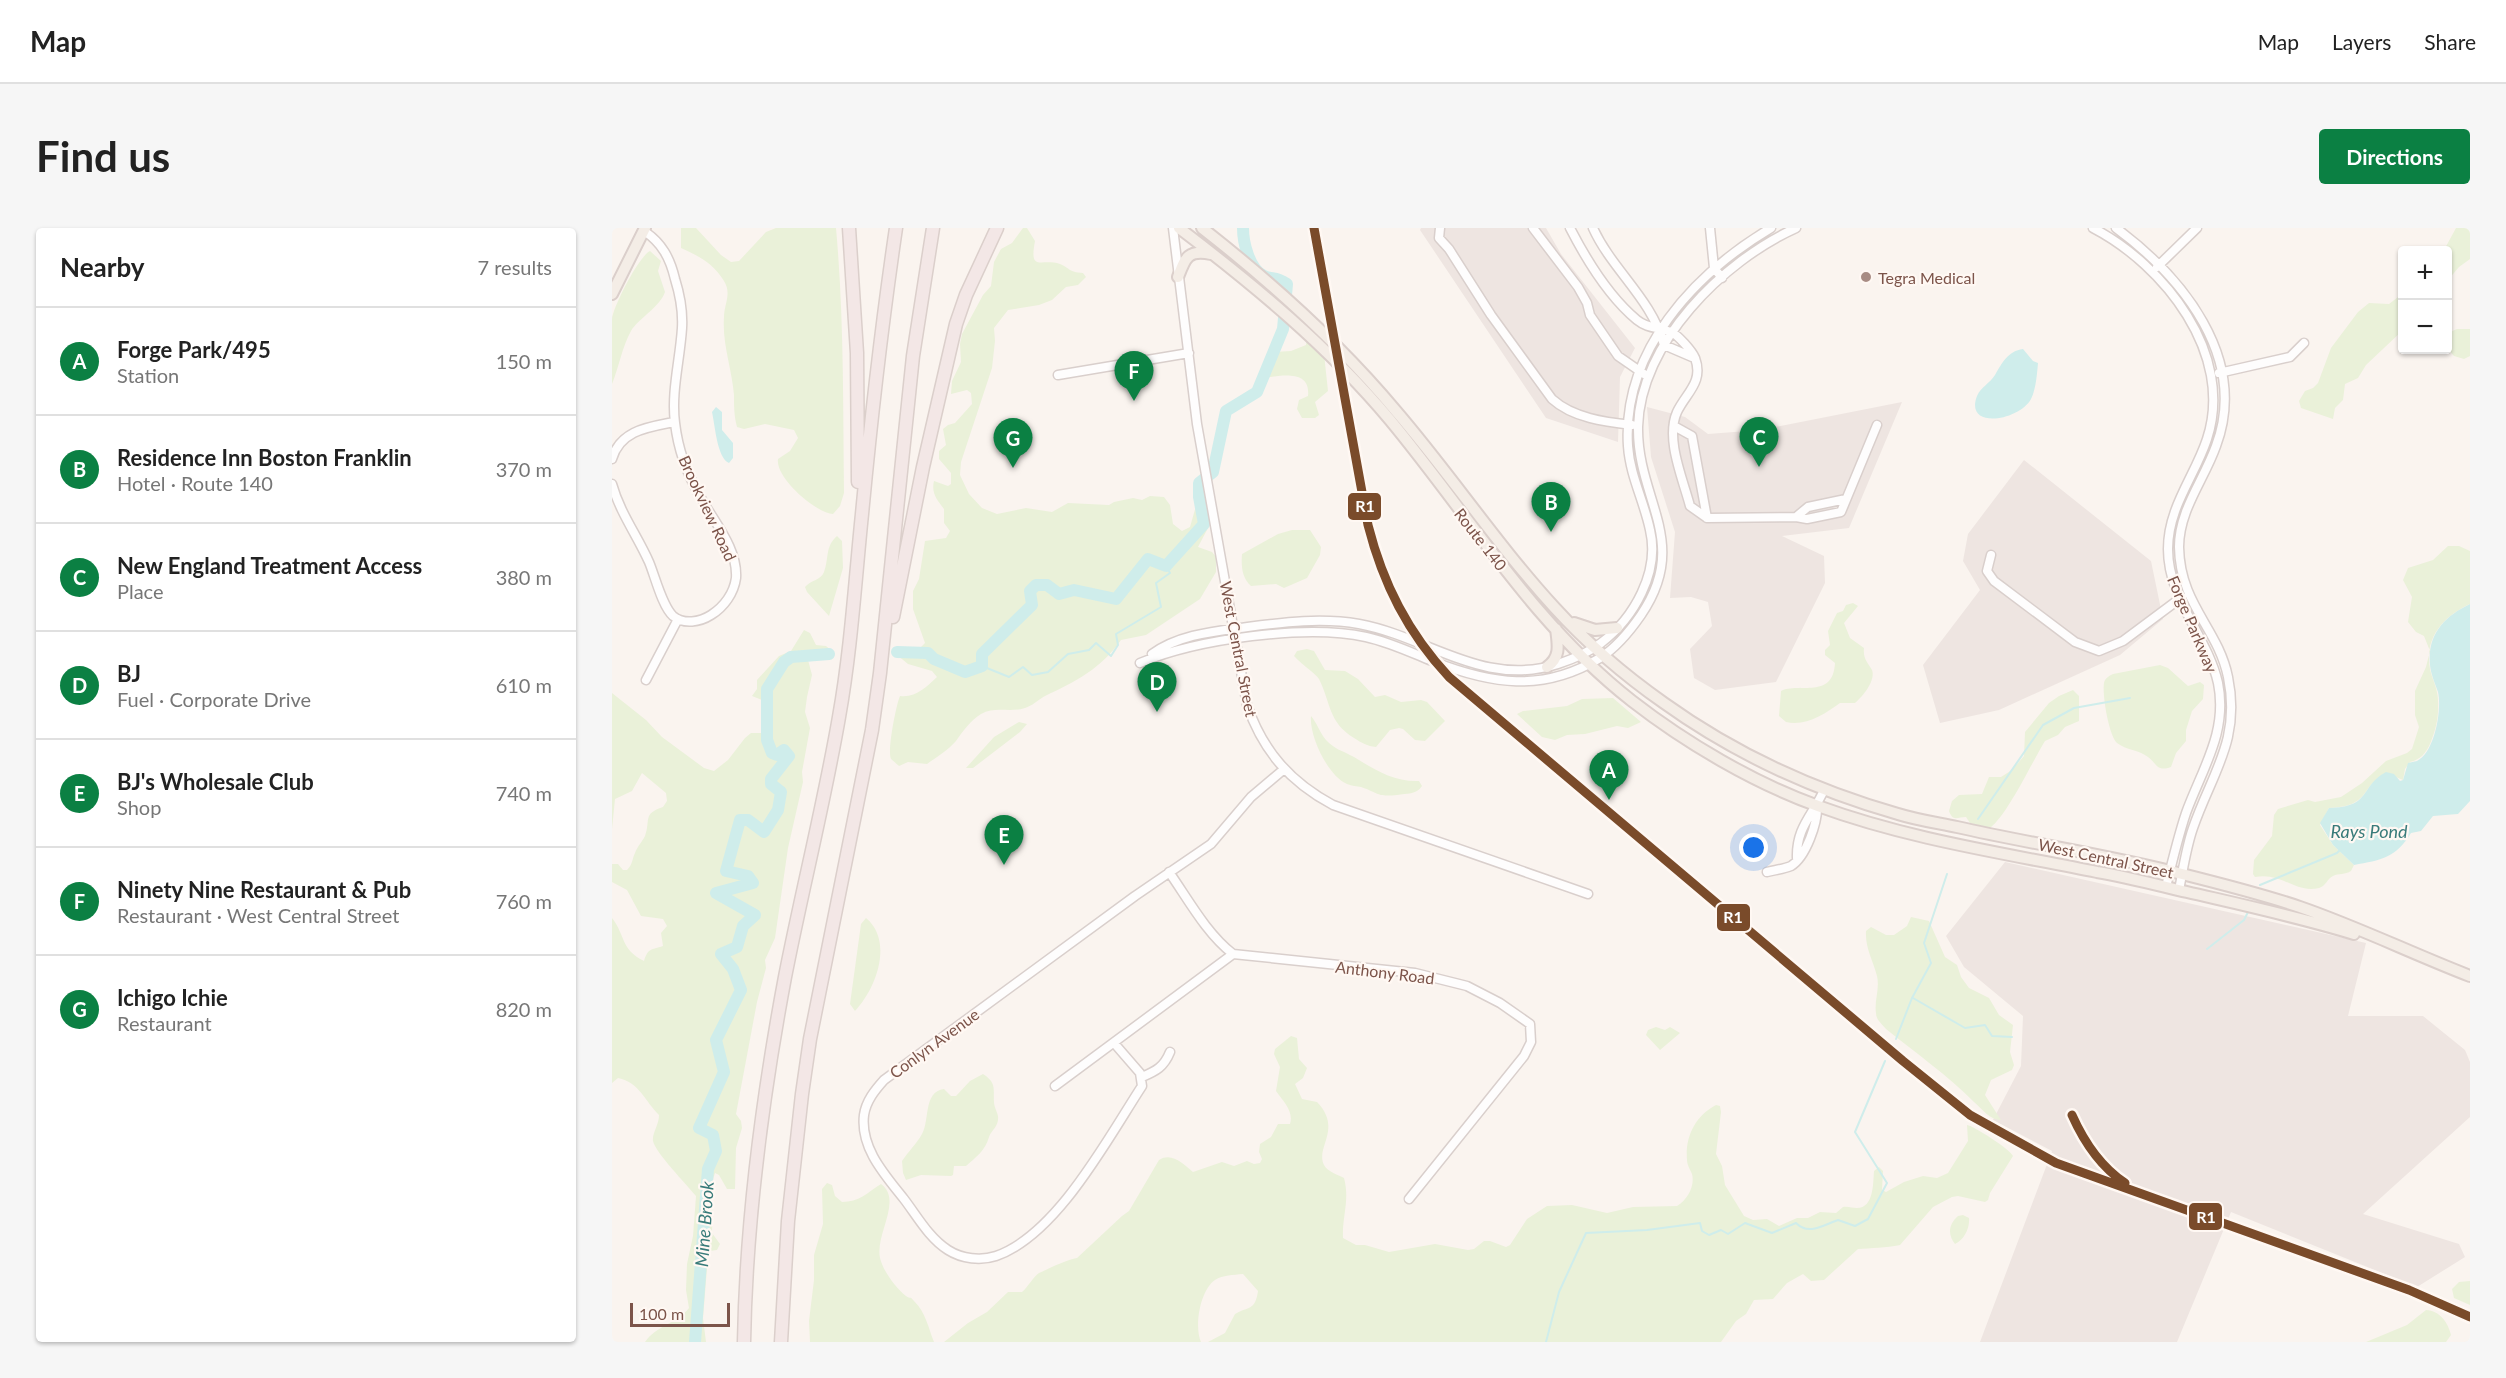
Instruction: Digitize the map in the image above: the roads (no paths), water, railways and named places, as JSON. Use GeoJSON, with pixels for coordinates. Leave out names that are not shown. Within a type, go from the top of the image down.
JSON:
{"type":"FeatureCollection","features":[{"type":"Feature","properties":{"kind":"highway"},"geometry":{"type":"LineString","coordinates":[[849,228],[858,417],[858,489],[852,616]]}},
{"type":"Feature","properties":{"kind":"highway"},"geometry":{"type":"LineString","coordinates":[[744,1342],[754,1191],[785,977],[840,713],[878,352],[896,228]]}},
{"type":"Feature","properties":{"kind":"highway"},"geometry":{"type":"LineString","coordinates":[[880,673],[913,356],[933,228]]}},
{"type":"Feature","properties":{"kind":"highway"},"geometry":{"type":"LineString","coordinates":[[781,1342],[788,1221],[810,1039],[858,802],[880,673],[952,340],[966,295],[997,228]]}},
{"type":"Feature","properties":{"kind":"main road","name":"Route 140"},"geometry":{"type":"LineString","coordinates":[[1179,228],[1272,302],[1352,378],[1409,444],[1512,579],[1556,629],[1631,700],[1692,742],[1756,778],[1817,806]]}},
{"type":"Feature","properties":{"kind":"main road","name":"Route 140"},"geometry":{"type":"LineString","coordinates":[[1202,228],[1284,298],[1354,365],[1408,426],[1521,570],[1566,620],[1603,656],[1662,702],[1713,736],[1756,759],[1824,790]]}},
{"type":"Feature","properties":{"kind":"main road"},"geometry":{"type":"LineString","coordinates":[[612,294],[645,229]]}},
{"type":"Feature","properties":{"kind":"main road"},"geometry":{"type":"LineString","coordinates":[[1178,277],[1183,262],[1190,255],[1201,252],[1217,257]]}},
{"type":"Feature","properties":{"kind":"main road"},"geometry":{"type":"LineString","coordinates":[[1566,620],[1595,630],[1617,628]]}},
{"type":"Feature","properties":{"kind":"main road"},"geometry":{"type":"LineString","coordinates":[[1547,667],[1555,661],[1558,654],[1556,629]]}},
{"type":"Feature","properties":{"kind":"main road","name":"West Central Street"},"geometry":{"type":"LineString","coordinates":[[1824,790],[1900,815],[2170,871],[2301,907],[2470,976]]}},
{"type":"Feature","properties":{"kind":"main road","name":"West Central Street"},"geometry":{"type":"LineString","coordinates":[[1817,806],[1911,834],[2281,913],[2400,948]]}},
{"type":"Feature","properties":{"kind":"street","name":"West Central Street"},"geometry":{"type":"LineString","coordinates":[[1173,228],[1205,470],[1247,705],[1253,723],[1271,755],[1283,770],[1309,791],[1333,805],[1588,894]]}},
{"type":"Feature","properties":{"kind":"street"},"geometry":{"type":"LineString","coordinates":[[1440,228],[1439,238],[1552,399],[1560,406],[1578,414],[1638,426]]}},
{"type":"Feature","properties":{"kind":"street"},"geometry":{"type":"LineString","coordinates":[[1533,228],[1578,287],[1587,303],[1590,315],[1618,356],[1639,372],[1649,376]]}},
{"type":"Feature","properties":{"kind":"street"},"geometry":{"type":"LineString","coordinates":[[1570,228],[1583,254],[1624,309],[1649,328],[1672,332],[1695,359],[1698,373],[1696,381],[1677,412],[1674,444],[1690,506],[1707,518],[1796,517],[1807,519],[1841,512],[1877,425]]}},
{"type":"Feature","properties":{"kind":"street"},"geometry":{"type":"LineString","coordinates":[[1593,228],[1648,306],[1660,330],[1664,345]]}},
{"type":"Feature","properties":{"kind":"street"},"geometry":{"type":"LineString","coordinates":[[1710,228],[1714,268],[1722,278]]}},
{"type":"Feature","properties":{"kind":"street"},"geometry":{"type":"LineString","coordinates":[[1772,240],[1768,229],[1714,268],[1685,297],[1660,330],[1643,360],[1631,396],[1628,424],[1631,470],[1650,529],[1653,553],[1643,588],[1631,609],[1617,628],[1594,647],[1586,659],[1543,679],[1500,681],[1475,677],[1366,637],[1305,632],[1184,648],[1140,663],[1176,640],[1285,622],[1335,621],[1384,631],[1470,664],[1495,670],[1519,671],[1547,667],[1586,659],[1603,656],[1641,616],[1653,594],[1661,570],[1662,533],[1640,452],[1638,426],[1649,376],[1664,345],[1691,307],[1747,257],[1772,240],[1796,228]]}},
{"type":"Feature","properties":{"kind":"street","name":"Forge Parkway"},"geometry":{"type":"LineString","coordinates":[[2093,228],[2117,242],[2152,272],[2171,293],[2191,323],[2208,358],[2211,374],[2214,405],[2210,430],[2174,509],[2169,533],[2168,560],[2172,583],[2215,672],[2220,696],[2220,720],[2211,756],[2187,811],[2166,887]]}},
{"type":"Feature","properties":{"kind":"street","name":"Forge Parkway"},"geometry":{"type":"LineString","coordinates":[[2116,228],[2160,264],[2193,304],[2216,351],[2226,399],[2223,423],[2216,448],[2189,503],[2180,532],[2180,562],[2188,594],[2228,674],[2232,699],[2231,725],[2226,748],[2192,830],[2179,890]]}},
{"type":"Feature","properties":{"kind":"street"},"geometry":{"type":"LineString","coordinates":[[2152,272],[2197,228]]}},
{"type":"Feature","properties":{"kind":"street","name":"Brookview Road"},"geometry":{"type":"LineString","coordinates":[[645,229],[664,249],[675,275],[680,299],[682,327],[675,387],[674,422],[678,443],[690,477],[729,545],[736,572],[731,594],[715,613],[697,621],[678,619]]}},
{"type":"Feature","properties":{"kind":"street"},"geometry":{"type":"LineString","coordinates":[[2211,374],[2290,357],[2304,343]]}},
{"type":"Feature","properties":{"kind":"street"},"geometry":{"type":"LineString","coordinates":[[1664,345],[1695,359]]}},
{"type":"Feature","properties":{"kind":"street"},"geometry":{"type":"LineString","coordinates":[[1058,375],[1189,353]]}},
{"type":"Feature","properties":{"kind":"street"},"geometry":{"type":"LineString","coordinates":[[612,455],[621,442],[634,432],[674,422]]}},
{"type":"Feature","properties":{"kind":"street"},"geometry":{"type":"LineString","coordinates":[[1674,426],[1692,436],[1707,518]]}},
{"type":"Feature","properties":{"kind":"street"},"geometry":{"type":"LineString","coordinates":[[612,484],[621,511],[647,558],[668,609],[678,619],[646,680]]}},
{"type":"Feature","properties":{"kind":"street"},"geometry":{"type":"LineString","coordinates":[[1991,555],[1987,571],[1994,581],[2075,642],[2092,650],[2108,649],[2123,641],[2188,594]]}},
{"type":"Feature","properties":{"kind":"street","name":"Conlyn Avenue"},"geometry":{"type":"LineString","coordinates":[[1142,1077],[1142,1086],[1087,1170],[1060,1206],[1024,1240],[995,1256],[980,1259],[956,1254],[932,1237],[878,1166],[865,1134],[864,1115],[867,1104],[878,1087],[894,1071],[1211,844],[1251,797],[1283,770]]}},
{"type":"Feature","properties":{"kind":"street"},"geometry":{"type":"LineString","coordinates":[[1767,872],[1791,866],[1806,848],[1818,818],[1817,806],[1824,790]]}},
{"type":"Feature","properties":{"kind":"street"},"geometry":{"type":"LineString","coordinates":[[1055,1086],[1233,954],[1217,938],[1169,872]]}},
{"type":"Feature","properties":{"kind":"street","name":"Anthony Road"},"geometry":{"type":"LineString","coordinates":[[1233,954],[1379,969],[1445,980],[1474,989],[1526,1019],[1530,1024],[1531,1042],[1524,1056],[1443,1153],[1409,1199]]}},
{"type":"Feature","properties":{"kind":"street"},"geometry":{"type":"LineString","coordinates":[[1114,1043],[1134,1064],[1142,1077],[1156,1071],[1165,1063],[1170,1052]]}},
{"type":"Feature","properties":{"kind":"water"},"geometry":{"type":"Polygon","coordinates":[[[2023,349],[2033,361],[2038,363],[2031,399],[2025,407],[2005,417],[1985,418],[1978,414],[1975,407],[1979,393],[1993,378],[2006,358],[2013,352],[2023,349]]]}},
{"type":"Feature","properties":{"kind":"water"},"geometry":{"type":"Polygon","coordinates":[[[716,407],[722,412],[722,430],[733,443],[733,458],[729,463],[722,455],[717,440],[712,412],[716,407]]]}},
{"type":"Feature","properties":{"kind":"water","name":"Rays Pond"},"geometry":{"type":"Polygon","coordinates":[[[2470,604],[2470,801],[2458,814],[2433,816],[2421,831],[2411,833],[2400,848],[2393,853],[2354,865],[2333,845],[2320,823],[2329,808],[2343,807],[2359,800],[2386,772],[2394,774],[2400,781],[2403,780],[2408,763],[2417,761],[2428,749],[2436,730],[2439,709],[2438,692],[2430,665],[2431,644],[2446,620],[2470,604]]]}},
{"type":"Feature","properties":{"kind":"waterway","name":"Mine Brook"},"geometry":{"type":"LineString","coordinates":[[897,652],[928,653],[934,659],[965,672],[982,666],[982,654],[1032,605],[1030,591],[1036,585],[1047,585],[1059,594],[1074,590],[1116,599],[1148,559],[1166,566],[1204,524],[1199,483],[1213,472],[1226,411],[1257,392],[1283,329],[1287,284],[1264,276],[1254,268],[1244,240],[1243,228]]}},
{"type":"Feature","properties":{"kind":"waterway","name":"Mine Brook"},"geometry":{"type":"LineString","coordinates":[[982,666],[1009,677],[1023,667],[1032,675],[1048,672],[1068,654],[1089,650],[1096,643],[1111,656],[1118,645],[1116,634],[1161,607],[1156,583],[1170,573],[1166,566]]}},
{"type":"Feature","properties":{"kind":"waterway","name":"Mine Brook"},"geometry":{"type":"LineString","coordinates":[[695,1342],[708,1169],[716,1151],[713,1135],[699,1128],[724,1072],[716,1040],[741,990],[733,969],[721,954],[737,947],[743,926],[755,915],[716,893],[753,883],[748,876],[726,871],[740,820],[748,820],[764,832],[778,810],[781,792],[771,784],[771,779],[789,756],[784,750],[777,755],[772,753],[767,740],[767,689],[784,662],[791,657],[829,654]]}},
{"type":"Feature","properties":{"kind":"waterway"},"geometry":{"type":"LineString","coordinates":[[1978,819],[2043,725],[2074,708],[2130,698]]}},
{"type":"Feature","properties":{"kind":"waterway"},"geometry":{"type":"LineString","coordinates":[[2260,885],[2337,853],[2341,849]]}},
{"type":"Feature","properties":{"kind":"waterway"},"geometry":{"type":"LineString","coordinates":[[1896,1039],[1912,998],[1931,963],[1924,943],[1947,874]]}},
{"type":"Feature","properties":{"kind":"waterway"},"geometry":{"type":"LineString","coordinates":[[2207,949],[2244,920],[2248,912]]}},
{"type":"Feature","properties":{"kind":"waterway"},"geometry":{"type":"LineString","coordinates":[[1913,998],[1965,1028],[1985,1025],[1992,1036],[2012,1037]]}},
{"type":"Feature","properties":{"kind":"waterway"},"geometry":{"type":"LineString","coordinates":[[1546,1342],[1559,1292],[1586,1233],[1647,1230],[1700,1223],[1702,1231],[1709,1235],[1721,1230],[1728,1234],[1745,1223],[1772,1233],[1796,1223],[1801,1227],[1811,1229],[1838,1220],[1855,1226],[1868,1219],[1887,1183],[1855,1132],[1885,1061]]}},
{"type":"Feature","properties":{"kind":"railway"},"geometry":{"type":"LineString","coordinates":[[1666,861],[1970,1115],[2056,1163],[2409,1290],[2470,1317]]}},
{"type":"Feature","properties":{"kind":"railway"},"geometry":{"type":"LineString","coordinates":[[2072,1115],[2082,1135],[2095,1153],[2109,1170],[2127,1184]]}},
{"type":"Feature","properties":{"kind":"place","name":"Tegra Medical"},"geometry":{"type":"Point","coordinates":[1866,277]}},
{"type":"Feature","properties":{"kind":"place","name":"Ninety Nine Restaurant & Pub"},"geometry":{"type":"Point","coordinates":[1134,401]}},
{"type":"Feature","properties":{"kind":"place","name":"New England Treatment Access"},"geometry":{"type":"Point","coordinates":[1759,467]}},
{"type":"Feature","properties":{"kind":"place","name":"Ichigo Ichie"},"geometry":{"type":"Point","coordinates":[1013,468]}},
{"type":"Feature","properties":{"kind":"place","name":"Residence Inn Boston Franklin"},"geometry":{"type":"Point","coordinates":[1551,532]}},
{"type":"Feature","properties":{"kind":"place","name":"BJ"},"geometry":{"type":"Point","coordinates":[1157,712]}},
{"type":"Feature","properties":{"kind":"place","name":"Forge Park/495"},"geometry":{"type":"Point","coordinates":[1609,800]}},
{"type":"Feature","properties":{"kind":"place","name":"BJ's Wholesale Club"},"geometry":{"type":"Point","coordinates":[1004,865]}}]}
